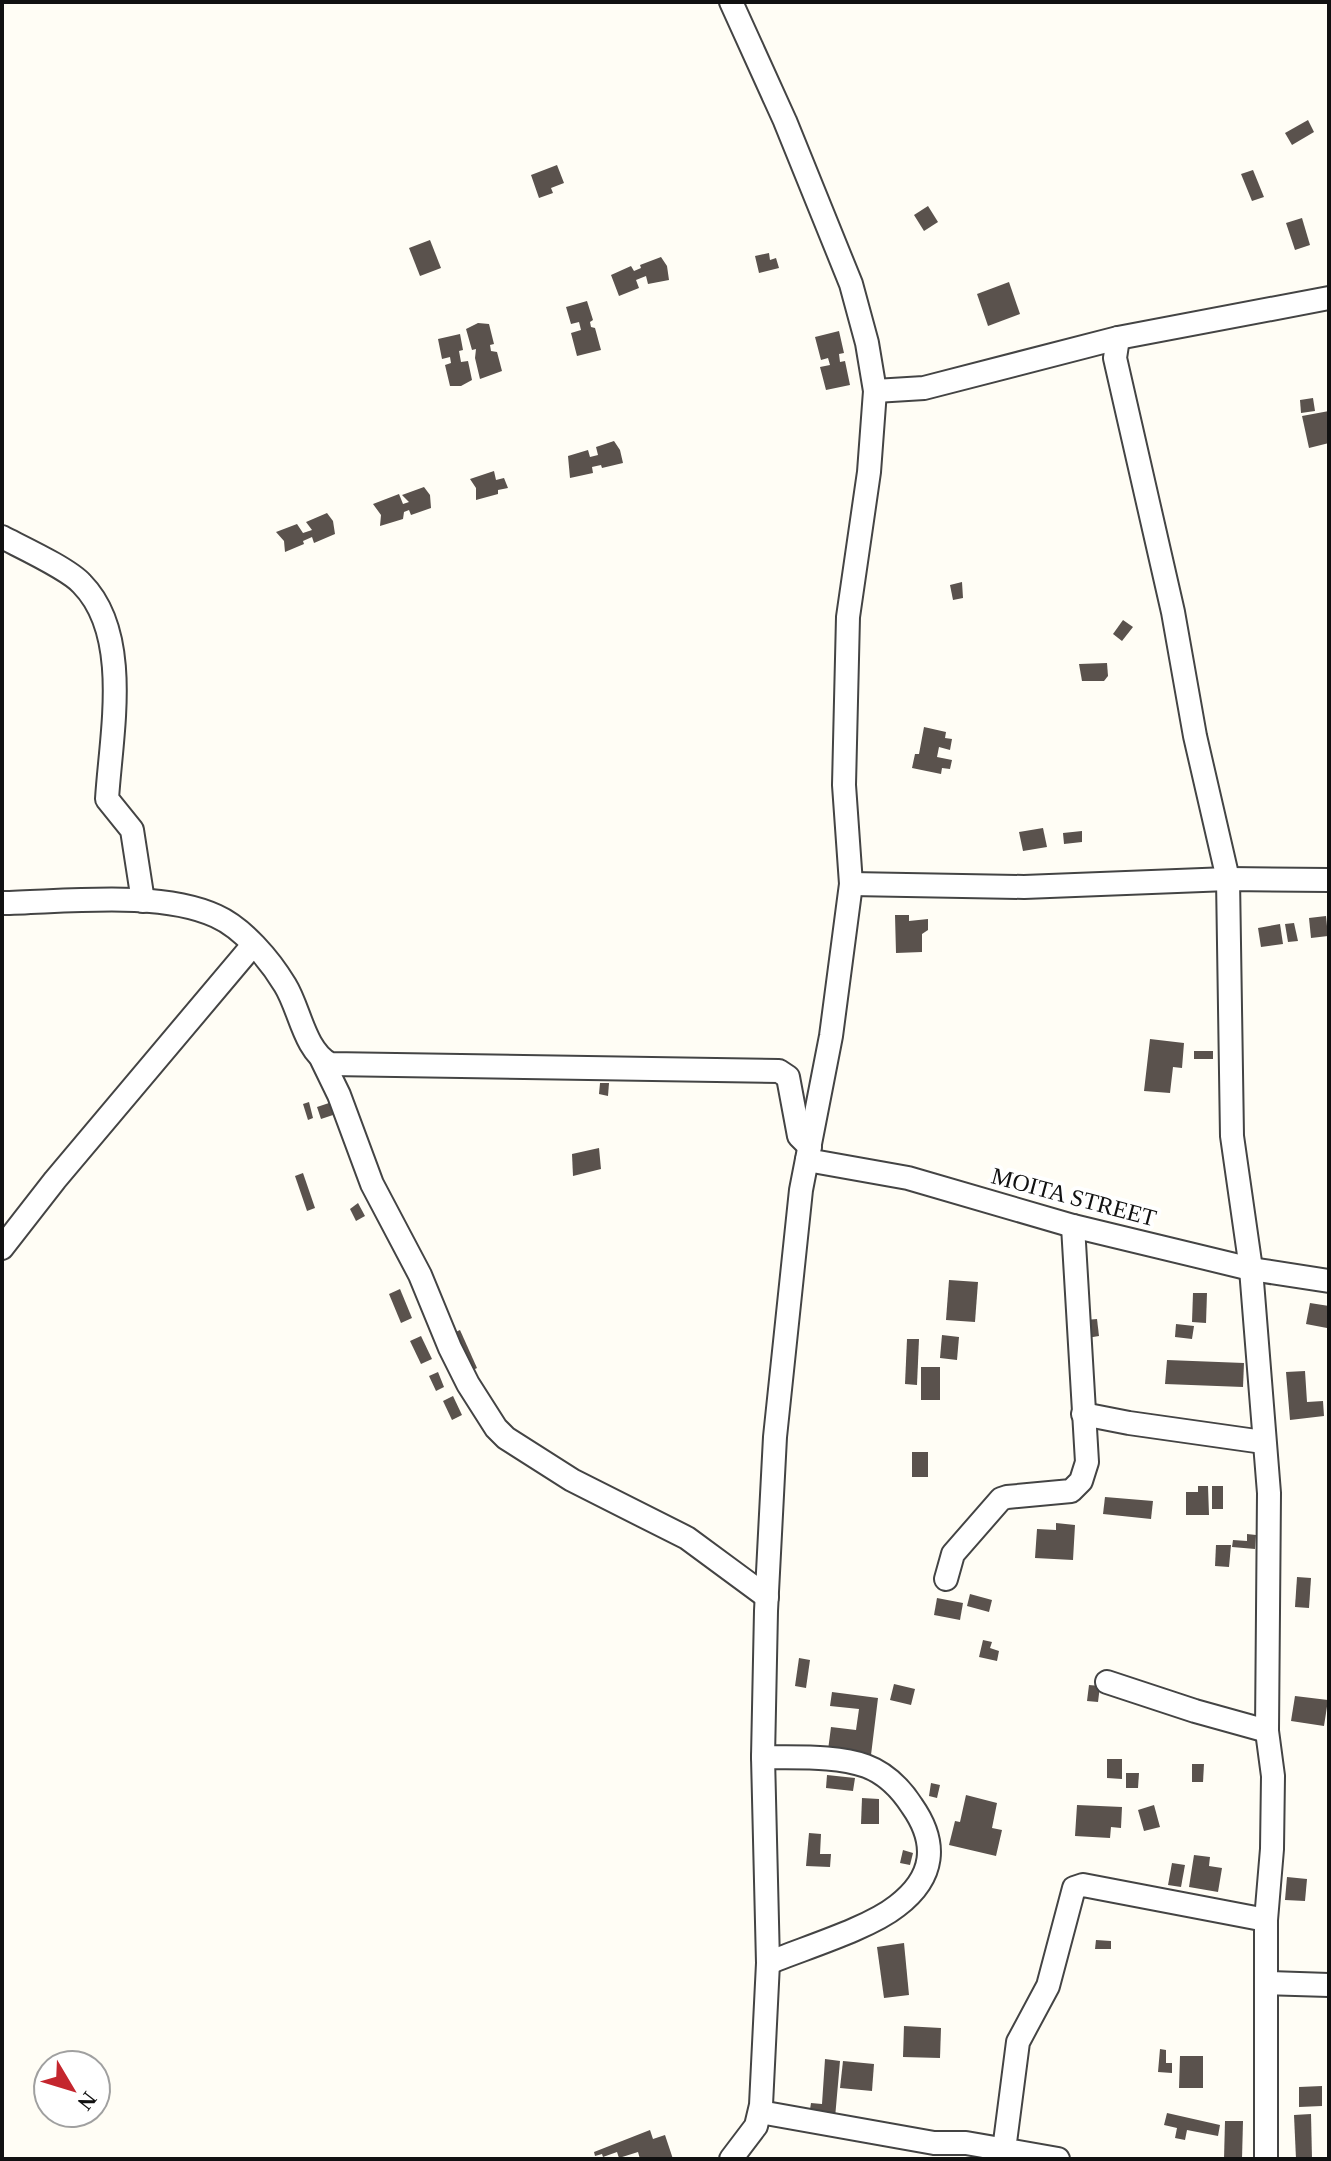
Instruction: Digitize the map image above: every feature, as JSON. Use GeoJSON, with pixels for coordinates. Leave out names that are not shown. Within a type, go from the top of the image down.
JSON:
{"type":"FeatureCollection","features":[{"type":"Feature","properties":{"kind":"street"},"geometry":{"type":"LineString","coordinates":[[731,2],[785,121],[851,284],[867,343],[875,391],[869,472],[848,617],[844,785],[851,884],[831,1036],[801,1190],[775,1437],[763,1757],[767,2019],[758,2119],[750,2159]]}},
{"type":"Feature","properties":{"kind":"street"},"geometry":{"type":"LineString","coordinates":[[875,391],[924,388],[1118,338],[1329,298]]}},
{"type":"Feature","properties":{"kind":"street"},"geometry":{"type":"LineString","coordinates":[[1118,338],[1115,358],[1173,612],[1195,736],[1228,879],[1232,1136],[1251,1269],[1269,1493],[1267,1731],[1273,1776],[1272,1849],[1266,1920],[1266,2159]]}},
{"type":"Feature","properties":{"kind":"street"},"geometry":{"type":"LineString","coordinates":[[2,537],[81,582],[105,621],[113,654],[114,689],[107,799],[132,830],[143,901]]}},
{"type":"Feature","properties":{"kind":"street"},"geometry":{"type":"LineString","coordinates":[[851,884],[1024,887],[1228,879],[1329,880]]}},
{"type":"Feature","properties":{"kind":"street"},"geometry":{"type":"LineString","coordinates":[[2,903],[143,901],[192,907],[218,917],[237,929],[277,973],[292,997],[339,1095],[372,1184],[420,1275],[468,1384],[496,1428],[506,1438],[572,1480],[687,1538],[767,1597]]}},
{"type":"Feature","properties":{"kind":"street"},"geometry":{"type":"LineString","coordinates":[[2,1248],[55,1180],[252,946]]}},
{"type":"Feature","properties":{"kind":"street"},"geometry":{"type":"LineString","coordinates":[[322,1060],[330,1064],[771,1070],[788,1077],[799,1136],[808,1153]]}},
{"type":"Feature","properties":{"kind":"street","name":"MOITA STREET"},"geometry":{"type":"LineString","coordinates":[[808,1153],[908,1178],[1073,1226],[1251,1269],[1329,1281]]}},
{"type":"Feature","properties":{"kind":"street"},"geometry":{"type":"LineString","coordinates":[[946,1579],[953,1554],[1001,1499],[1054,1494],[1076,1488],[1084,1475],[1087,1462],[1073,1226]]}},
{"type":"Feature","properties":{"kind":"street"},"geometry":{"type":"LineString","coordinates":[[1083,1414],[1263,1442]]}},
{"type":"Feature","properties":{"kind":"street"},"geometry":{"type":"LineString","coordinates":[[1107,1682],[1267,1731]]}},
{"type":"Feature","properties":{"kind":"street"},"geometry":{"type":"LineString","coordinates":[[763,1757],[840,1760],[866,1766],[886,1777],[906,1797],[925,1824],[930,1855],[917,1886],[897,1907],[874,1920],[768,1963]]}},
{"type":"Feature","properties":{"kind":"street"},"geometry":{"type":"LineString","coordinates":[[1004,2150],[1018,2042],[1048,1986],[1074,1888],[1083,1885],[1266,1920]]}},
{"type":"Feature","properties":{"kind":"street"},"geometry":{"type":"LineString","coordinates":[[1266,1983],[1329,1985]]}},
{"type":"Feature","properties":{"kind":"street"},"geometry":{"type":"LineString","coordinates":[[758,2119],[934,2143],[966,2143],[1058,2159]]}},
{"type":"Feature","properties":{"kind":"street"},"geometry":{"type":"LineString","coordinates":[[731,2159],[758,2119]]}},
{"type":"Feature","properties":{"kind":"building"},"geometry":{"type":"Polygon","coordinates":[[[1308,120],[1314,132],[1292,145],[1285,133],[1308,120]]]}},
{"type":"Feature","properties":{"kind":"building"},"geometry":{"type":"Polygon","coordinates":[[[557,165],[564,183],[551,188],[553,193],[539,198],[531,175],[557,165]]]}},
{"type":"Feature","properties":{"kind":"building"},"geometry":{"type":"Polygon","coordinates":[[[1253,170],[1264,197],[1252,201],[1241,174],[1253,170]]]}},
{"type":"Feature","properties":{"kind":"building"},"geometry":{"type":"Polygon","coordinates":[[[928,206],[938,222],[924,231],[914,215],[928,206]]]}},
{"type":"Feature","properties":{"kind":"building"},"geometry":{"type":"Polygon","coordinates":[[[1302,218],[1310,245],[1295,250],[1286,223],[1302,218]]]}},
{"type":"Feature","properties":{"kind":"building"},"geometry":{"type":"Polygon","coordinates":[[[430,240],[441,268],[420,276],[409,248],[430,240]]]}},
{"type":"Feature","properties":{"kind":"building"},"geometry":{"type":"Polygon","coordinates":[[[769,253],[770,260],[776,258],[779,268],[759,273],[755,256],[769,253]]]}},
{"type":"Feature","properties":{"kind":"building"},"geometry":{"type":"Polygon","coordinates":[[[661,257],[667,266],[669,280],[648,284],[646,276],[636,280],[639,288],[619,296],[611,275],[631,266],[634,271],[641,268],[640,265],[661,257]]]}},
{"type":"Feature","properties":{"kind":"building"},"geometry":{"type":"Polygon","coordinates":[[[1009,282],[1020,314],[988,326],[977,294],[1009,282]]]}},
{"type":"Feature","properties":{"kind":"building"},"geometry":{"type":"Polygon","coordinates":[[[587,301],[593,320],[591,327],[595,328],[601,350],[577,356],[571,333],[581,330],[579,322],[571,324],[566,307],[587,301]]]}},
{"type":"Feature","properties":{"kind":"building"},"geometry":{"type":"Polygon","coordinates":[[[478,323],[489,324],[494,344],[490,345],[491,351],[497,352],[502,371],[480,379],[476,349],[472,350],[466,329],[478,323]]]}},
{"type":"Feature","properties":{"kind":"building"},"geometry":{"type":"Polygon","coordinates":[[[839,331],[844,353],[839,354],[840,362],[845,361],[850,385],[826,390],[820,367],[830,365],[828,358],[821,360],[815,337],[839,331]]]}},
{"type":"Feature","properties":{"kind":"building"},"geometry":{"type":"Polygon","coordinates":[[[460,334],[463,350],[459,351],[461,362],[468,361],[472,380],[461,386],[450,386],[445,365],[451,363],[450,357],[442,359],[438,339],[460,334]]]}},
{"type":"Feature","properties":{"kind":"building"},"geometry":{"type":"Polygon","coordinates":[[[1313,398],[1315,411],[1301,413],[1300,400],[1313,398]]]}},
{"type":"Feature","properties":{"kind":"building"},"geometry":{"type":"Polygon","coordinates":[[[1329,411],[1329,443],[1309,448],[1302,416],[1329,411]]]}},
{"type":"Feature","properties":{"kind":"building"},"geometry":{"type":"Polygon","coordinates":[[[614,441],[623,463],[592,467],[593,473],[570,478],[568,456],[588,450],[590,457],[598,455],[596,447],[614,441]]]}},
{"type":"Feature","properties":{"kind":"building"},"geometry":{"type":"Polygon","coordinates":[[[494,471],[496,480],[504,478],[508,488],[476,500],[476,488],[470,479],[494,471]]]}},
{"type":"Feature","properties":{"kind":"building"},"geometry":{"type":"Polygon","coordinates":[[[424,487],[430,495],[431,508],[411,515],[409,510],[404,512],[403,519],[380,526],[381,515],[373,504],[399,494],[403,504],[409,502],[402,495],[424,487]]]}},
{"type":"Feature","properties":{"kind":"building"},"geometry":{"type":"Polygon","coordinates":[[[327,513],[333,521],[335,534],[314,543],[312,537],[285,552],[284,541],[276,532],[297,524],[303,533],[312,530],[306,522],[327,513]]]}},
{"type":"Feature","properties":{"kind":"building"},"geometry":{"type":"Polygon","coordinates":[[[962,582],[963,598],[953,600],[950,585],[962,582]]]}},
{"type":"Feature","properties":{"kind":"building"},"geometry":{"type":"Polygon","coordinates":[[[1123,620],[1133,627],[1122,641],[1113,634],[1123,620]]]}},
{"type":"Feature","properties":{"kind":"building"},"geometry":{"type":"Polygon","coordinates":[[[1107,663],[1108,676],[1104,681],[1082,681],[1079,664],[1107,663]]]}},
{"type":"Feature","properties":{"kind":"building"},"geometry":{"type":"Polygon","coordinates":[[[924,727],[946,732],[945,738],[952,739],[950,750],[939,747],[937,757],[952,760],[950,769],[942,768],[941,774],[912,768],[915,754],[919,754],[924,727]]]}},
{"type":"Feature","properties":{"kind":"building"},"geometry":{"type":"Polygon","coordinates":[[[1043,828],[1047,847],[1023,851],[1019,832],[1043,828]]]}},
{"type":"Feature","properties":{"kind":"building"},"geometry":{"type":"Polygon","coordinates":[[[1082,831],[1082,842],[1064,844],[1063,833],[1082,831]]]}},
{"type":"Feature","properties":{"kind":"building"},"geometry":{"type":"Polygon","coordinates":[[[895,915],[909,915],[909,921],[928,919],[928,930],[922,934],[922,952],[896,953],[895,915]]]}},
{"type":"Feature","properties":{"kind":"building"},"geometry":{"type":"Polygon","coordinates":[[[1326,916],[1328,936],[1311,938],[1309,918],[1326,916]]]}},
{"type":"Feature","properties":{"kind":"building"},"geometry":{"type":"Polygon","coordinates":[[[1294,923],[1298,941],[1288,942],[1285,924],[1294,923]]]}},
{"type":"Feature","properties":{"kind":"building"},"geometry":{"type":"Polygon","coordinates":[[[1280,924],[1283,944],[1261,947],[1258,928],[1280,924]]]}},
{"type":"Feature","properties":{"kind":"building"},"geometry":{"type":"Polygon","coordinates":[[[1150,1039],[1184,1043],[1182,1068],[1173,1067],[1170,1093],[1144,1091],[1150,1039]]]}},
{"type":"Feature","properties":{"kind":"building"},"geometry":{"type":"Polygon","coordinates":[[[1194,1051],[1213,1051],[1213,1059],[1194,1059],[1194,1051]]]}},
{"type":"Feature","properties":{"kind":"building"},"geometry":{"type":"Polygon","coordinates":[[[600,1083],[609,1083],[608,1096],[599,1094],[600,1083]]]}},
{"type":"Feature","properties":{"kind":"building"},"geometry":{"type":"Polygon","coordinates":[[[309,1102],[313,1118],[308,1120],[303,1104],[309,1102]]]}},
{"type":"Feature","properties":{"kind":"building"},"geometry":{"type":"Polygon","coordinates":[[[332,1102],[336,1114],[321,1119],[317,1107],[332,1102]]]}},
{"type":"Feature","properties":{"kind":"building"},"geometry":{"type":"Polygon","coordinates":[[[599,1148],[601,1169],[573,1176],[572,1154],[599,1148]]]}},
{"type":"Feature","properties":{"kind":"building"},"geometry":{"type":"Polygon","coordinates":[[[303,1173],[315,1208],[307,1211],[295,1176],[303,1173]]]}},
{"type":"Feature","properties":{"kind":"building"},"geometry":{"type":"Polygon","coordinates":[[[358,1203],[365,1216],[356,1221],[350,1209],[358,1203]]]}},
{"type":"Feature","properties":{"kind":"building"},"geometry":{"type":"Polygon","coordinates":[[[949,1280],[978,1282],[975,1322],[946,1320],[949,1280]]]}},
{"type":"Feature","properties":{"kind":"building"},"geometry":{"type":"Polygon","coordinates":[[[400,1289],[412,1318],[401,1323],[389,1294],[400,1289]]]}},
{"type":"Feature","properties":{"kind":"building"},"geometry":{"type":"Polygon","coordinates":[[[1193,1293],[1207,1293],[1206,1323],[1192,1322],[1193,1293]]]}},
{"type":"Feature","properties":{"kind":"building"},"geometry":{"type":"Polygon","coordinates":[[[1310,1303],[1329,1306],[1327,1328],[1306,1324],[1310,1303]]]}},
{"type":"Feature","properties":{"kind":"building"},"geometry":{"type":"Polygon","coordinates":[[[1097,1319],[1099,1336],[1087,1338],[1085,1320],[1097,1319]]]}},
{"type":"Feature","properties":{"kind":"building"},"geometry":{"type":"Polygon","coordinates":[[[1176,1324],[1194,1326],[1192,1339],[1175,1337],[1176,1324]]]}},
{"type":"Feature","properties":{"kind":"building"},"geometry":{"type":"Polygon","coordinates":[[[460,1330],[477,1368],[473,1370],[449,1335],[460,1330]]]}},
{"type":"Feature","properties":{"kind":"building"},"geometry":{"type":"Polygon","coordinates":[[[942,1335],[959,1337],[957,1360],[940,1358],[942,1335]]]}},
{"type":"Feature","properties":{"kind":"building"},"geometry":{"type":"Polygon","coordinates":[[[421,1336],[432,1359],[421,1364],[410,1341],[421,1336]]]}},
{"type":"Feature","properties":{"kind":"building"},"geometry":{"type":"Polygon","coordinates":[[[907,1339],[919,1339],[917,1385],[905,1384],[907,1339]]]}},
{"type":"Feature","properties":{"kind":"building"},"geometry":{"type":"Polygon","coordinates":[[[1167,1360],[1244,1363],[1243,1387],[1165,1384],[1167,1360]]]}},
{"type":"Feature","properties":{"kind":"building"},"geometry":{"type":"Polygon","coordinates":[[[921,1367],[940,1367],[940,1400],[921,1400],[921,1367]]]}},
{"type":"Feature","properties":{"kind":"building"},"geometry":{"type":"Polygon","coordinates":[[[1305,1371],[1307,1402],[1323,1401],[1324,1416],[1290,1420],[1286,1372],[1305,1371]]]}},
{"type":"Feature","properties":{"kind":"building"},"geometry":{"type":"Polygon","coordinates":[[[438,1372],[444,1387],[436,1391],[429,1376],[438,1372]]]}},
{"type":"Feature","properties":{"kind":"building"},"geometry":{"type":"Polygon","coordinates":[[[453,1396],[462,1415],[452,1420],[443,1401],[453,1396]]]}},
{"type":"Feature","properties":{"kind":"building"},"geometry":{"type":"Polygon","coordinates":[[[912,1452],[928,1452],[928,1477],[912,1477],[912,1452]]]}},
{"type":"Feature","properties":{"kind":"building"},"geometry":{"type":"Polygon","coordinates":[[[1198,1486],[1208,1486],[1209,1515],[1186,1515],[1186,1492],[1198,1492],[1198,1486]]]}},
{"type":"Feature","properties":{"kind":"building"},"geometry":{"type":"Polygon","coordinates":[[[1212,1486],[1223,1486],[1223,1509],[1212,1509],[1212,1486]]]}},
{"type":"Feature","properties":{"kind":"building"},"geometry":{"type":"Polygon","coordinates":[[[1105,1497],[1153,1501],[1151,1519],[1103,1514],[1105,1497]]]}},
{"type":"Feature","properties":{"kind":"building"},"geometry":{"type":"Polygon","coordinates":[[[1056,1523],[1075,1525],[1073,1560],[1035,1558],[1037,1529],[1056,1530],[1056,1523]]]}},
{"type":"Feature","properties":{"kind":"building"},"geometry":{"type":"Polygon","coordinates":[[[1247,1534],[1256,1535],[1255,1549],[1232,1547],[1233,1540],[1247,1541],[1247,1534]]]}},
{"type":"Feature","properties":{"kind":"building"},"geometry":{"type":"Polygon","coordinates":[[[1216,1545],[1231,1545],[1229,1567],[1215,1566],[1216,1545]]]}},
{"type":"Feature","properties":{"kind":"building"},"geometry":{"type":"Polygon","coordinates":[[[1297,1577],[1311,1578],[1309,1608],[1295,1607],[1297,1577]]]}},
{"type":"Feature","properties":{"kind":"building"},"geometry":{"type":"Polygon","coordinates":[[[970,1594],[992,1600],[989,1612],[967,1606],[970,1594]]]}},
{"type":"Feature","properties":{"kind":"building"},"geometry":{"type":"Polygon","coordinates":[[[937,1598],[963,1603],[960,1620],[934,1615],[937,1598]]]}},
{"type":"Feature","properties":{"kind":"building"},"geometry":{"type":"Polygon","coordinates":[[[983,1640],[992,1642],[990,1648],[999,1651],[997,1661],[979,1657],[983,1640]]]}},
{"type":"Feature","properties":{"kind":"building"},"geometry":{"type":"Polygon","coordinates":[[[799,1658],[810,1660],[806,1688],[795,1686],[799,1658]]]}},
{"type":"Feature","properties":{"kind":"building"},"geometry":{"type":"Polygon","coordinates":[[[894,1684],[915,1689],[911,1705],[890,1700],[894,1684]]]}},
{"type":"Feature","properties":{"kind":"building"},"geometry":{"type":"Polygon","coordinates":[[[1089,1685],[1100,1686],[1098,1702],[1087,1701],[1089,1685]]]}},
{"type":"Feature","properties":{"kind":"building"},"geometry":{"type":"Polygon","coordinates":[[[832,1692],[878,1698],[871,1755],[828,1750],[831,1727],[856,1730],[859,1709],[830,1706],[832,1692]]]}},
{"type":"Feature","properties":{"kind":"building"},"geometry":{"type":"Polygon","coordinates":[[[1295,1696],[1328,1700],[1324,1726],[1291,1721],[1295,1696]]]}},
{"type":"Feature","properties":{"kind":"building"},"geometry":{"type":"Polygon","coordinates":[[[1107,1759],[1122,1759],[1122,1779],[1107,1778],[1107,1759]]]}},
{"type":"Feature","properties":{"kind":"building"},"geometry":{"type":"Polygon","coordinates":[[[1192,1764],[1204,1764],[1203,1782],[1192,1782],[1192,1764]]]}},
{"type":"Feature","properties":{"kind":"building"},"geometry":{"type":"Polygon","coordinates":[[[1126,1773],[1139,1773],[1138,1788],[1126,1788],[1126,1773]]]}},
{"type":"Feature","properties":{"kind":"building"},"geometry":{"type":"Polygon","coordinates":[[[827,1775],[855,1778],[853,1791],[826,1788],[827,1775]]]}},
{"type":"Feature","properties":{"kind":"building"},"geometry":{"type":"Polygon","coordinates":[[[931,1783],[940,1785],[937,1798],[929,1796],[931,1783]]]}},
{"type":"Feature","properties":{"kind":"building"},"geometry":{"type":"Polygon","coordinates":[[[966,1795],[997,1803],[992,1828],[1002,1830],[996,1856],[949,1845],[955,1821],[960,1822],[966,1795]]]}},
{"type":"Feature","properties":{"kind":"building"},"geometry":{"type":"Polygon","coordinates":[[[862,1798],[879,1799],[879,1824],[861,1824],[862,1798]]]}},
{"type":"Feature","properties":{"kind":"building"},"geometry":{"type":"Polygon","coordinates":[[[1077,1805],[1122,1807],[1121,1828],[1111,1827],[1110,1838],[1075,1836],[1077,1805]]]}},
{"type":"Feature","properties":{"kind":"building"},"geometry":{"type":"Polygon","coordinates":[[[1154,1805],[1160,1827],[1144,1831],[1138,1810],[1154,1805]]]}},
{"type":"Feature","properties":{"kind":"building"},"geometry":{"type":"Polygon","coordinates":[[[809,1833],[821,1834],[820,1854],[831,1854],[830,1867],[806,1866],[809,1833]]]}},
{"type":"Feature","properties":{"kind":"building"},"geometry":{"type":"Polygon","coordinates":[[[903,1850],[913,1853],[910,1865],[900,1863],[903,1850]]]}},
{"type":"Feature","properties":{"kind":"building"},"geometry":{"type":"Polygon","coordinates":[[[1194,1855],[1210,1857],[1209,1866],[1222,1868],[1218,1892],[1189,1887],[1194,1855]]]}},
{"type":"Feature","properties":{"kind":"building"},"geometry":{"type":"Polygon","coordinates":[[[1172,1863],[1185,1865],[1181,1887],[1168,1885],[1172,1863]]]}},
{"type":"Feature","properties":{"kind":"building"},"geometry":{"type":"Polygon","coordinates":[[[1287,1877],[1307,1879],[1305,1901],[1285,1900],[1287,1877]]]}},
{"type":"Feature","properties":{"kind":"building"},"geometry":{"type":"Polygon","coordinates":[[[1096,1940],[1111,1941],[1111,1949],[1095,1949],[1096,1940]]]}},
{"type":"Feature","properties":{"kind":"building"},"geometry":{"type":"Polygon","coordinates":[[[904,1943],[909,1995],[884,1998],[877,1947],[904,1943]]]}},
{"type":"Feature","properties":{"kind":"building"},"geometry":{"type":"Polygon","coordinates":[[[904,2026],[941,2028],[940,2058],[903,2057],[904,2026]]]}},
{"type":"Feature","properties":{"kind":"building"},"geometry":{"type":"Polygon","coordinates":[[[1160,2049],[1166,2050],[1166,2063],[1172,2063],[1172,2073],[1158,2072],[1160,2049]]]}},
{"type":"Feature","properties":{"kind":"building"},"geometry":{"type":"Polygon","coordinates":[[[1180,2056],[1203,2056],[1203,2088],[1179,2088],[1180,2056]]]}},
{"type":"Feature","properties":{"kind":"building"},"geometry":{"type":"Polygon","coordinates":[[[825,2059],[840,2061],[835,2118],[809,2116],[811,2103],[822,2104],[825,2059]]]}},
{"type":"Feature","properties":{"kind":"building"},"geometry":{"type":"Polygon","coordinates":[[[843,2061],[874,2064],[872,2091],[840,2088],[843,2061]]]}},
{"type":"Feature","properties":{"kind":"building"},"geometry":{"type":"Polygon","coordinates":[[[1322,2086],[1322,2106],[1299,2107],[1299,2087],[1322,2086]]]}},
{"type":"Feature","properties":{"kind":"building"},"geometry":{"type":"Polygon","coordinates":[[[1167,2113],[1220,2125],[1218,2136],[1187,2130],[1185,2140],[1175,2138],[1177,2128],[1164,2125],[1167,2113]]]}},
{"type":"Feature","properties":{"kind":"building"},"geometry":{"type":"Polygon","coordinates":[[[1311,2114],[1312,2159],[1296,2159],[1294,2115],[1311,2114]]]}},
{"type":"Feature","properties":{"kind":"building"},"geometry":{"type":"Polygon","coordinates":[[[1225,2121],[1243,2121],[1242,2159],[1224,2159],[1225,2121]]]}},
{"type":"Feature","properties":{"kind":"building"},"geometry":{"type":"Polygon","coordinates":[[[650,2130],[653,2139],[665,2135],[673,2159],[640,2159],[638,2152],[619,2158],[617,2152],[603,2157],[602,2154],[595,2156],[594,2152],[650,2130]]]}}]}
